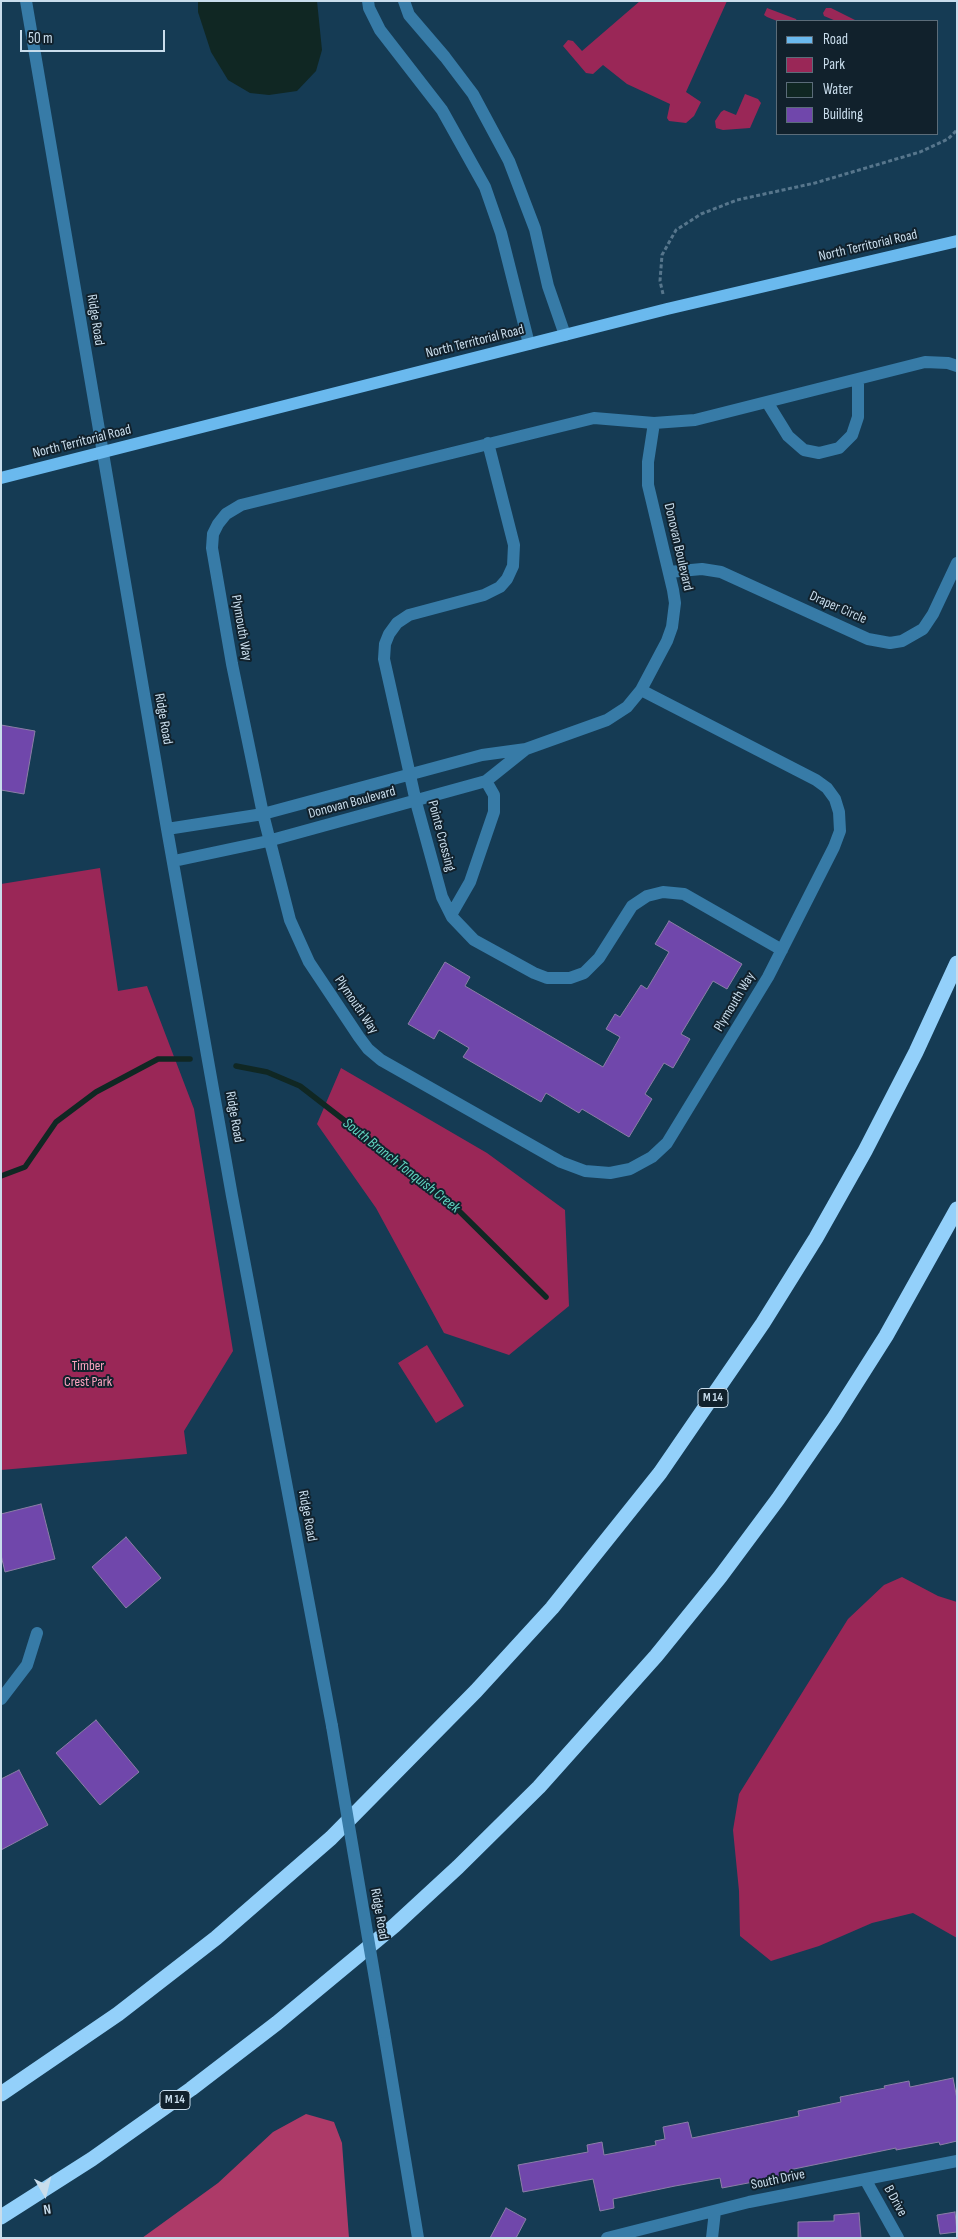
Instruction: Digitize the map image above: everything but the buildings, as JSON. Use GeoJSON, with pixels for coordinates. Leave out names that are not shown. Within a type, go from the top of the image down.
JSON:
{"type":"FeatureCollection","features":[{"type":"Feature","properties":{"kind":"highway","name":"M 14"},"geometry":{"type":"LineString","coordinates":[[1,2094],[118,2014],[216,1938],[332,1838],[476,1691],[552,1608],[660,1473],[764,1323],[816,1238],[865,1151],[916,1052],[957,963]]}},
{"type":"Feature","properties":{"kind":"highway","name":"M 14"},"geometry":{"type":"LineString","coordinates":[[1,2217],[92,2159],[183,2095],[277,2023],[394,1926],[458,1867],[539,1787],[656,1656],[720,1577],[778,1499],[834,1418],[886,1336],[957,1209]]}},
{"type":"Feature","properties":{"kind":"main road","name":"North Territorial Road"},"geometry":{"type":"LineString","coordinates":[[1,478],[666,309],[957,241]]}},
{"type":"Feature","properties":{"kind":"street","name":"Ridge Road"},"geometry":{"type":"LineString","coordinates":[[26,1],[167,829],[230,1187],[332,1726],[418,2238]]}},
{"type":"Feature","properties":{"kind":"street"},"geometry":{"type":"LineString","coordinates":[[368,1],[369,8],[380,30],[442,110],[485,187],[501,233],[529,344]]}},
{"type":"Feature","properties":{"kind":"street"},"geometry":{"type":"LineString","coordinates":[[404,1],[410,15],[473,94],[509,160],[535,229],[548,286],[565,335]]}},
{"type":"Feature","properties":{"kind":"street"},"geometry":{"type":"LineString","coordinates":[[654,423],[695,420],[925,362],[948,363],[957,366]]}},
{"type":"Feature","properties":{"kind":"street"},"geometry":{"type":"LineString","coordinates":[[767,402],[788,436],[804,450],[819,453],[838,448],[852,435],[858,417],[858,379]]}},
{"type":"Feature","properties":{"kind":"street","name":"Plymouth Way"},"geometry":{"type":"LineString","coordinates":[[641,690],[816,780],[827,788],[835,799],[841,823],[837,839],[782,950],[668,1143],[652,1157],[630,1169],[610,1173],[585,1171],[561,1162],[381,1060],[368,1049],[306,954],[290,920],[268,841],[232,664],[212,548],[213,534],[226,514],[241,505],[594,418],[654,423]]}},
{"type":"Feature","properties":{"kind":"street","name":"Donovan Boulevard"},"geometry":{"type":"LineString","coordinates":[[167,829],[263,814],[482,754],[526,749],[607,720],[626,707],[641,690],[667,641],[672,627],[675,603],[648,485],[648,462],[654,423]]}},
{"type":"Feature","properties":{"kind":"street","name":"Pointe Crossing"},"geometry":{"type":"LineString","coordinates":[[488,443],[514,545],[513,566],[507,579],[500,587],[484,595],[409,615],[397,623],[388,634],[385,644],[384,659],[416,802],[442,897],[450,915],[460,928],[474,940],[534,973],[547,978],[570,978],[584,973],[599,958],[632,906],[648,896],[663,892],[684,894],[782,950]]}},
{"type":"Feature","properties":{"kind":"street","name":"Draper Circle"},"geometry":{"type":"LineString","coordinates":[[669,572],[702,569],[721,572],[868,638],[890,643],[902,641],[922,629],[933,614],[957,563]]}},
{"type":"Feature","properties":{"kind":"street","name":"Donovan Boulevard"},"geometry":{"type":"LineString","coordinates":[[174,861],[268,841],[416,802],[486,781],[526,749]]}},
{"type":"Feature","properties":{"kind":"street"},"geometry":{"type":"LineString","coordinates":[[450,915],[470,882],[494,812],[494,795],[486,781]]}},
{"type":"Feature","properties":{"kind":"street"},"geometry":{"type":"LineString","coordinates":[[1,1699],[27,1665],[37,1633]]}},
{"type":"Feature","properties":{"kind":"street","name":"South Drive"},"geometry":{"type":"LineString","coordinates":[[607,2238],[749,2202],[957,2160]]}},
{"type":"Feature","properties":{"kind":"street","name":"B Drive"},"geometry":{"type":"LineString","coordinates":[[865,2179],[898,2238]]}},
{"type":"Feature","properties":{"kind":"street"},"geometry":{"type":"LineString","coordinates":[[712,2238],[715,2211]]}},
{"type":"Feature","properties":{"kind":"path"},"geometry":{"type":"LineString","coordinates":[[666,309],[660,281],[662,255],[676,230],[702,214],[737,200],[815,184],[920,152],[948,138],[957,130]]}},
{"type":"Feature","properties":{"kind":"green space"},"geometry":{"type":"Polygon","coordinates":[[[640,1],[727,1],[686,92],[701,102],[694,116],[686,123],[669,121],[667,118],[670,104],[627,84],[603,65],[593,74],[586,73],[563,46],[568,40],[573,41],[582,51],[640,1]]]}},
{"type":"Feature","properties":{"kind":"green space"},"geometry":{"type":"Polygon","coordinates":[[[767,8],[796,20],[776,21],[764,15],[767,8]]]}},
{"type":"Feature","properties":{"kind":"green space"},"geometry":{"type":"Polygon","coordinates":[[[826,8],[831,8],[855,20],[834,20],[824,16],[823,13],[826,8]]]}},
{"type":"Feature","properties":{"kind":"green space"},"geometry":{"type":"Polygon","coordinates":[[[745,94],[758,99],[761,103],[750,128],[723,130],[716,128],[715,121],[724,110],[736,115],[745,94]]]}},
{"type":"Feature","properties":{"kind":"green space","name":"Timber Crest Park"},"geometry":{"type":"Polygon","coordinates":[[[100,868],[118,991],[147,986],[194,1109],[233,1351],[184,1431],[187,1454],[1,1470],[1,884],[100,868]]]}},
{"type":"Feature","properties":{"kind":"green space"},"geometry":{"type":"Polygon","coordinates":[[[341,1068],[487,1153],[565,1210],[569,1306],[509,1355],[444,1333],[376,1208],[317,1124],[341,1068]]]}},
{"type":"Feature","properties":{"kind":"green space"},"geometry":{"type":"Polygon","coordinates":[[[427,1345],[464,1406],[436,1423],[398,1363],[427,1345]]]}},
{"type":"Feature","properties":{"kind":"green space"},"geometry":{"type":"Polygon","coordinates":[[[902,1577],[938,1596],[957,1602],[957,1938],[913,1913],[872,1923],[819,1946],[771,1961],[740,1936],[739,1891],[733,1830],[739,1794],[848,1619],[884,1585],[902,1577]]]}},
{"type":"Feature","properties":{"kind":"shaded area"},"geometry":{"type":"Polygon","coordinates":[[[306,2114],[334,2122],[342,2143],[349,2238],[142,2238],[218,2183],[273,2132],[306,2114]]]}},
{"type":"Feature","properties":{"kind":"water"},"geometry":{"type":"Polygon","coordinates":[[[198,1],[317,1],[322,50],[316,71],[297,91],[269,95],[250,93],[228,80],[211,52],[198,12],[198,1]]]}},
{"type":"Feature","properties":{"kind":"waterway","name":"South Branch Tonquish Creek"},"geometry":{"type":"LineString","coordinates":[[1,1176],[25,1167],[56,1122],[96,1092],[158,1059],[190,1059]]}},
{"type":"Feature","properties":{"kind":"waterway","name":"South Branch Tonquish Creek"},"geometry":{"type":"LineString","coordinates":[[236,1066],[267,1072],[300,1086],[451,1203],[546,1297]]}}]}
